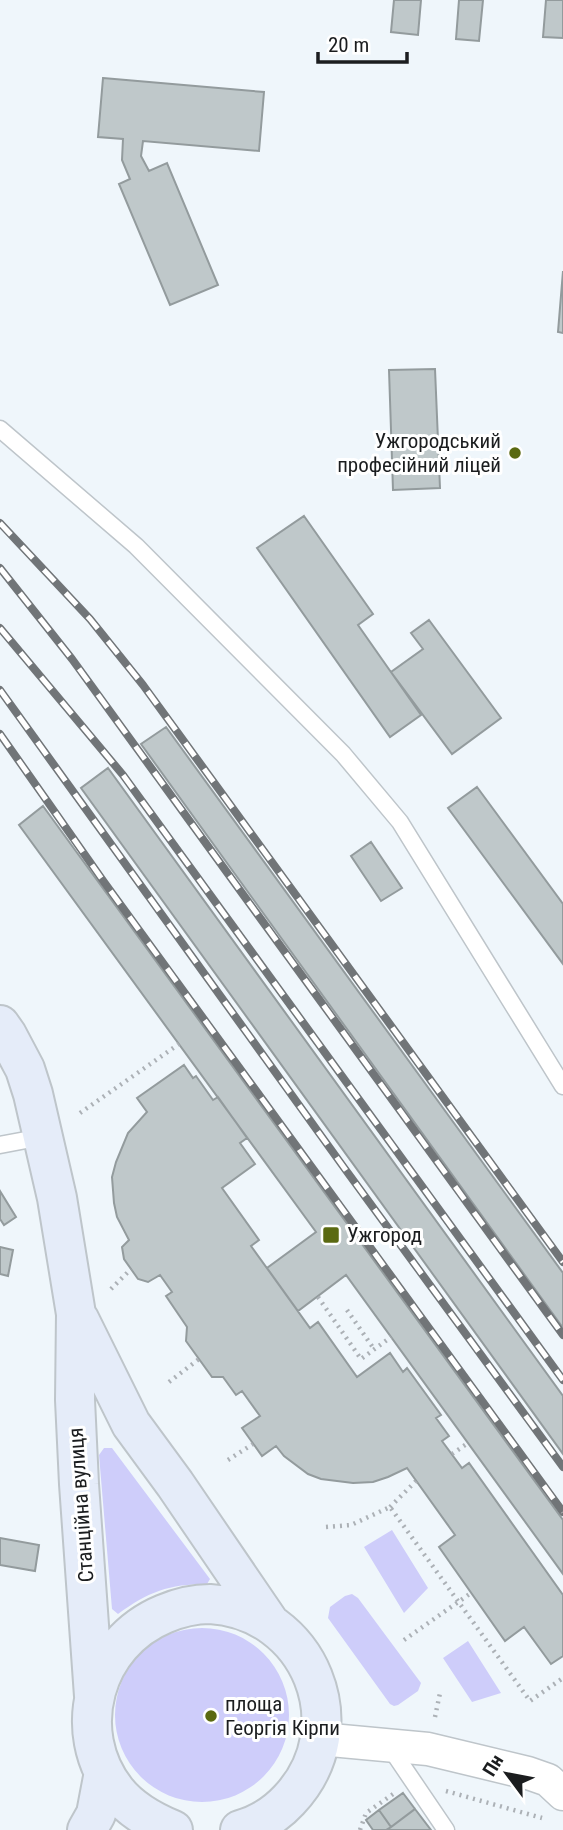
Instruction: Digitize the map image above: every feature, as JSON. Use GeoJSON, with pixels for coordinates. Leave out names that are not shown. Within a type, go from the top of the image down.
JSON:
{"type":"FeatureCollection","features":[{"type":"Feature","properties":{"kind":"main road","name":"Станційна вулиця"},"geometry":{"type":"LineString","coordinates":[[0,1025],[25,1069],[57,1198],[76,1314],[75,1400],[94,1696]]}},
{"type":"Feature","properties":{"kind":"main road","name":"Станційна вулиця"},"geometry":{"type":"LineString","coordinates":[[76,1314],[131,1424],[269,1622]]}},
{"type":"Feature","properties":{"kind":"main road"},"geometry":{"type":"LineString","coordinates":[[173,1830],[153,1822],[134,1809],[117,1792],[104,1772],[92,1735],[94,1696],[105,1666],[123,1640],[148,1621],[177,1608],[209,1604],[240,1609],[269,1622],[290,1639],[306,1661],[317,1685],[322,1712],[320,1739],[310,1770],[299,1789],[283,1806],[265,1819],[240,1830]]}},
{"type":"Feature","properties":{"kind":"main road"},"geometry":{"type":"LineString","coordinates":[[86,1830],[96,1814],[104,1772]]}},
{"type":"Feature","properties":{"kind":"street"},"geometry":{"type":"LineString","coordinates":[[320,1739],[428,1749],[528,1773],[548,1780],[557,1808]]}},
{"type":"Feature","properties":{"kind":"lane"},"geometry":{"type":"LineString","coordinates":[[0,429],[136,546],[343,754],[400,822],[563,1086]]}},
{"type":"Feature","properties":{"kind":"lane"},"geometry":{"type":"LineString","coordinates":[[0,1145],[42,1137]]}},
{"type":"Feature","properties":{"kind":"lane"},"geometry":{"type":"LineString","coordinates":[[388,1744],[446,1830]]}},
{"type":"Feature","properties":{"kind":"path"},"geometry":{"type":"LineString","coordinates":[[80,1113],[179,1044]]}},
{"type":"Feature","properties":{"kind":"path"},"geometry":{"type":"LineString","coordinates":[[111,1289],[131,1269]]}},
{"type":"Feature","properties":{"kind":"path"},"geometry":{"type":"LineString","coordinates":[[318,1297],[361,1359],[391,1337]]}},
{"type":"Feature","properties":{"kind":"path"},"geometry":{"type":"LineString","coordinates":[[347,1310],[374,1349]]}},
{"type":"Feature","properties":{"kind":"path"},"geometry":{"type":"LineString","coordinates":[[169,1382],[199,1359]]}},
{"type":"Feature","properties":{"kind":"path"},"geometry":{"type":"LineString","coordinates":[[452,1454],[468,1443]]}},
{"type":"Feature","properties":{"kind":"path"},"geometry":{"type":"LineString","coordinates":[[228,1460],[253,1444]]}},
{"type":"Feature","properties":{"kind":"path"},"geometry":{"type":"LineString","coordinates":[[326,1527],[351,1525],[390,1507],[416,1481]]}},
{"type":"Feature","properties":{"kind":"path"},"geometry":{"type":"LineString","coordinates":[[390,1507],[530,1701],[563,1678]]}},
{"type":"Feature","properties":{"kind":"path"},"geometry":{"type":"LineString","coordinates":[[404,1640],[471,1593]]}},
{"type":"Feature","properties":{"kind":"path"},"geometry":{"type":"LineString","coordinates":[[435,1717],[440,1693]]}},
{"type":"Feature","properties":{"kind":"path"},"geometry":{"type":"LineString","coordinates":[[360,1830],[366,1812],[413,1781],[557,1808]]}},
{"type":"Feature","properties":{"kind":"shaded area"},"geometry":{"type":"Polygon","coordinates":[[[104,1448],[112,1448],[210,1579],[207,1584],[160,1591],[139,1600],[118,1614],[112,1609],[99,1455],[104,1448]]]}},
{"type":"Feature","properties":{"kind":"shaded area"},"geometry":{"type":"Polygon","coordinates":[[[392,1530],[428,1588],[404,1613],[364,1547],[392,1530]]]}},
{"type":"Feature","properties":{"kind":"shaded area"},"geometry":{"type":"Polygon","coordinates":[[[352,1594],[358,1598],[421,1683],[418,1691],[398,1705],[390,1704],[328,1618],[330,1607],[352,1594]]]}},
{"type":"Feature","properties":{"kind":"shaded area"},"geometry":{"type":"Polygon","coordinates":[[[202,1628],[235,1634],[264,1653],[283,1682],[289,1715],[283,1748],[264,1777],[235,1796],[202,1802],[169,1796],[140,1777],[121,1748],[115,1715],[121,1682],[140,1653],[169,1634],[202,1628]]]}},
{"type":"Feature","properties":{"kind":"shaded area"},"geometry":{"type":"Polygon","coordinates":[[[468,1641],[501,1693],[472,1702],[443,1658],[468,1641]]]}},
{"type":"Feature","properties":{"kind":"building"},"geometry":{"type":"Polygon","coordinates":[[[394,0],[421,0],[418,35],[391,32],[394,0]]]}},
{"type":"Feature","properties":{"kind":"building"},"geometry":{"type":"Polygon","coordinates":[[[459,0],[483,0],[479,41],[456,39],[459,0]]]}},
{"type":"Feature","properties":{"kind":"building"},"geometry":{"type":"Polygon","coordinates":[[[546,0],[563,0],[563,38],[543,37],[546,0]]]}},
{"type":"Feature","properties":{"kind":"building"},"geometry":{"type":"Polygon","coordinates":[[[103,78],[264,92],[259,151],[143,141],[141,156],[149,171],[167,163],[218,285],[170,305],[119,184],[130,179],[122,160],[123,139],[98,137],[103,78]]]}},
{"type":"Feature","properties":{"kind":"building"},"geometry":{"type":"Polygon","coordinates":[[[563,271],[563,333],[558,332],[563,271]]]}},
{"type":"Feature","properties":{"kind":"building"},"geometry":{"type":"Polygon","coordinates":[[[435,369],[440,488],[393,490],[389,370],[435,369]]]}},
{"type":"Feature","properties":{"kind":"building"},"geometry":{"type":"Polygon","coordinates":[[[304,516],[373,614],[358,625],[421,715],[390,737],[257,548],[304,516]]]}},
{"type":"Feature","properties":{"kind":"building"},"geometry":{"type":"Polygon","coordinates":[[[429,620],[501,718],[452,754],[391,672],[423,649],[411,633],[429,620]]]}},
{"type":"Feature","properties":{"kind":"building"},"geometry":{"type":"Polygon","coordinates":[[[166,727],[563,1273],[563,1328],[141,744],[166,727]]]}},
{"type":"Feature","properties":{"kind":"building"},"geometry":{"type":"Polygon","coordinates":[[[108,768],[563,1396],[563,1454],[81,788],[108,768]]]}},
{"type":"Feature","properties":{"kind":"building"},"geometry":{"type":"Polygon","coordinates":[[[477,787],[563,904],[563,964],[448,808],[477,787]]]}},
{"type":"Feature","properties":{"kind":"building"},"geometry":{"type":"Polygon","coordinates":[[[43,806],[563,1520],[563,1574],[346,1275],[298,1311],[267,1268],[316,1232],[19,825],[43,806]]]}},
{"type":"Feature","properties":{"kind":"building"},"geometry":{"type":"Polygon","coordinates":[[[371,842],[402,888],[381,901],[351,856],[371,842]]]}},
{"type":"Feature","properties":{"kind":"building"},"geometry":{"type":"Polygon","coordinates":[[[184,1065],[193,1078],[196,1076],[213,1100],[218,1097],[247,1138],[240,1143],[255,1164],[222,1188],[259,1240],[251,1246],[310,1328],[318,1322],[357,1377],[390,1353],[403,1372],[407,1368],[441,1415],[436,1418],[449,1436],[442,1441],[462,1468],[469,1463],[563,1595],[563,1656],[551,1664],[524,1627],[505,1641],[439,1547],[455,1535],[407,1468],[373,1482],[353,1483],[321,1479],[308,1474],[284,1456],[276,1446],[262,1456],[242,1428],[260,1416],[242,1391],[236,1395],[223,1377],[212,1377],[186,1341],[187,1327],[166,1296],[172,1292],[160,1275],[148,1282],[138,1279],[124,1259],[122,1247],[129,1240],[117,1217],[114,1203],[112,1177],[116,1162],[128,1133],[147,1112],[137,1098],[184,1065]]]}},
{"type":"Feature","properties":{"kind":"building"},"geometry":{"type":"Polygon","coordinates":[[[0,1191],[16,1217],[4,1225],[0,1219],[0,1191]]]}},
{"type":"Feature","properties":{"kind":"building"},"geometry":{"type":"Polygon","coordinates":[[[0,1247],[13,1250],[8,1276],[0,1274],[0,1247]]]}},
{"type":"Feature","properties":{"kind":"building"},"geometry":{"type":"Polygon","coordinates":[[[0,1538],[39,1545],[35,1571],[0,1565],[0,1538]]]}},
{"type":"Feature","properties":{"kind":"building"},"geometry":{"type":"Polygon","coordinates":[[[403,1793],[415,1809],[391,1827],[379,1810],[403,1793]]]}},
{"type":"Feature","properties":{"kind":"building"},"geometry":{"type":"Polygon","coordinates":[[[415,1809],[431,1830],[387,1830],[415,1809]]]}},
{"type":"Feature","properties":{"kind":"building"},"geometry":{"type":"Polygon","coordinates":[[[379,1810],[391,1827],[386,1830],[373,1830],[366,1820],[379,1810]]]}},
{"type":"Feature","properties":{"kind":"railway"},"geometry":{"type":"LineString","coordinates":[[0,523],[90,619],[143,685],[563,1262]]}},
{"type":"Feature","properties":{"kind":"railway"},"geometry":{"type":"LineString","coordinates":[[0,568],[72,659],[563,1335]]}},
{"type":"Feature","properties":{"kind":"railway"},"geometry":{"type":"LineString","coordinates":[[0,628],[123,775],[563,1380]]}},
{"type":"Feature","properties":{"kind":"railway"},"geometry":{"type":"LineString","coordinates":[[0,690],[563,1467]]}},
{"type":"Feature","properties":{"kind":"railway"},"geometry":{"type":"LineString","coordinates":[[0,734],[104,882],[563,1512]]}},
{"type":"Feature","properties":{"kind":"place","name":"Ужгородський професійний ліцей"},"geometry":{"type":"Point","coordinates":[515,453]}},
{"type":"Feature","properties":{"kind":"place","name":"Ужгород"},"geometry":{"type":"Point","coordinates":[331,1235]}},
{"type":"Feature","properties":{"kind":"place","name":"площа Георгія Кірпи"},"geometry":{"type":"Point","coordinates":[211,1716]}}]}
